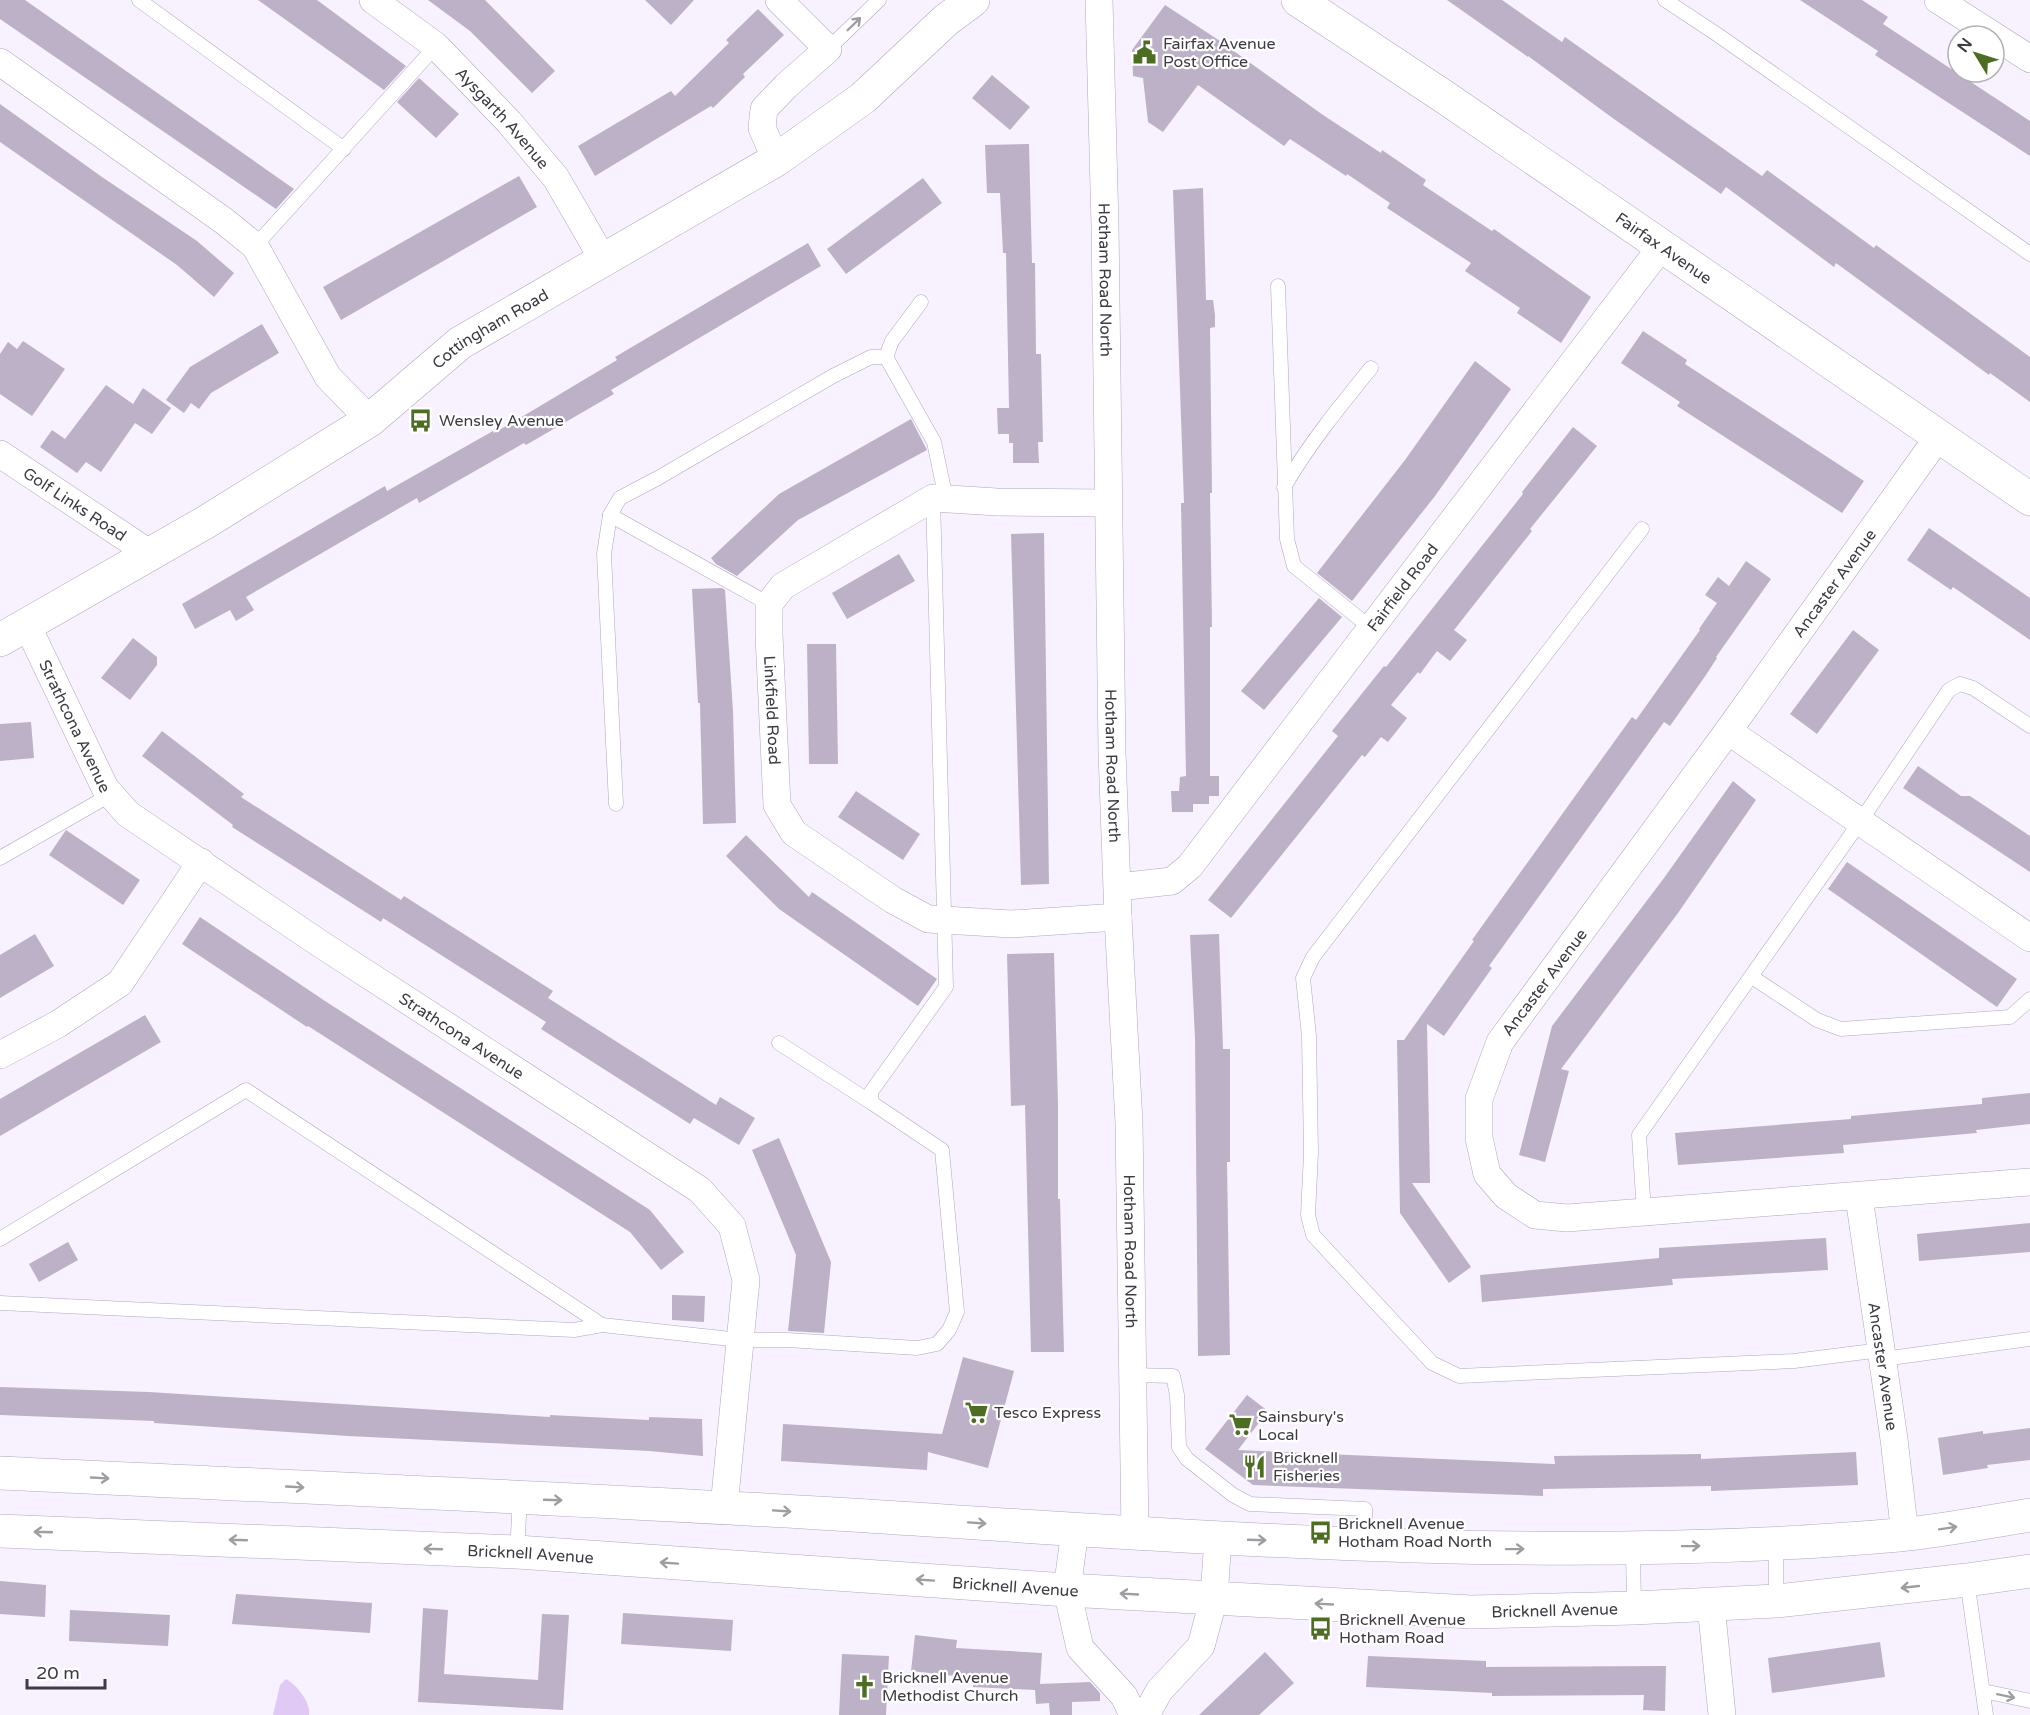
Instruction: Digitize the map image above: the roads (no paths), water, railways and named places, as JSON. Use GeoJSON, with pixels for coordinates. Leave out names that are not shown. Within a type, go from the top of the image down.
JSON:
{"type":"FeatureCollection","features":[{"type":"Feature","properties":{"kind":"street","name":"Aysgarth Avenue"},"geometry":{"type":"LineString","coordinates":[[373,0],[436,46],[509,122],[556,178],[604,261]]}},
{"type":"Feature","properties":{"kind":"street"},"geometry":{"type":"LineString","coordinates":[[776,160],[762,128],[764,109],[828,49],[779,0]]}},
{"type":"Feature","properties":{"kind":"street","name":"Cottingham Road"},"geometry":{"type":"LineString","coordinates":[[13,633],[206,522],[370,420],[460,343],[776,160],[862,98],[954,10],[973,0]]}},
{"type":"Feature","properties":{"kind":"street","name":"Hotham Road North"},"geometry":{"type":"LineString","coordinates":[[1099,0],[1105,226],[1112,730],[1118,916],[1129,1123],[1136,1533]]}},
{"type":"Feature","properties":{"kind":"street","name":"Fairfax Avenue"},"geometry":{"type":"LineString","coordinates":[[1298,0],[1446,98],[1661,248],[1774,322],[2030,499]]}},
{"type":"Feature","properties":{"kind":"street"},"geometry":{"type":"LineString","coordinates":[[1938,0],[2030,59]]}},
{"type":"Feature","properties":{"kind":"street"},"geometry":{"type":"LineString","coordinates":[[0,62],[224,221],[255,246],[327,377],[370,420]]}},
{"type":"Feature","properties":{"kind":"street","name":"Fairfield Road"},"geometry":{"type":"LineString","coordinates":[[1118,887],[1172,881],[1190,867],[1661,248]]}},
{"type":"Feature","properties":{"kind":"street","name":"Ancaster Avenue"},"geometry":{"type":"LineString","coordinates":[[1939,436],[1728,731],[1500,1042],[1479,1099],[1479,1138],[1487,1174],[1506,1196],[1535,1215],[1568,1218],[2030,1182]]}},
{"type":"Feature","properties":{"kind":"street","name":"Golf Links Road"},"geometry":{"type":"LineString","coordinates":[[0,454],[149,553]]}},
{"type":"Feature","properties":{"kind":"street"},"geometry":{"type":"LineString","coordinates":[[769,604],[783,586],[940,498],[997,502],[1108,503]]}},
{"type":"Feature","properties":{"kind":"street","name":"Linkfield Road"},"geometry":{"type":"LineString","coordinates":[[769,604],[777,805],[794,833],[893,900],[928,919],[1011,924],[1118,916]]}},
{"type":"Feature","properties":{"kind":"street","name":"Strathcona Avenue"},"geometry":{"type":"LineString","coordinates":[[13,633],[110,795],[128,814],[319,944],[700,1190],[732,1226],[746,1280],[724,1507]]}},
{"type":"Feature","properties":{"kind":"street"},"geometry":{"type":"LineString","coordinates":[[1728,731],[2030,938]]}},
{"type":"Feature","properties":{"kind":"street"},"geometry":{"type":"LineString","coordinates":[[0,1055],[58,1024],[120,982],[201,862]]}},
{"type":"Feature","properties":{"kind":"street","name":"Ancaster Avenue"},"geometry":{"type":"LineString","coordinates":[[1859,1197],[1905,1535]]}},
{"type":"Feature","properties":{"kind":"street"},"geometry":{"type":"LineString","coordinates":[[0,1473],[724,1507],[1218,1538],[1494,1549],[1776,1544],[1905,1535],[2030,1515]]}},
{"type":"Feature","properties":{"kind":"street","name":"Bricknell Avenue"},"geometry":{"type":"LineString","coordinates":[[0,1530],[517,1552],[1067,1590],[1471,1612],[1634,1608],[1776,1601],[2030,1571]]}},
{"type":"Feature","properties":{"kind":"street"},"geometry":{"type":"LineString","coordinates":[[1075,1530],[1067,1590],[1080,1648],[1124,1696],[1133,1715]]}},
{"type":"Feature","properties":{"kind":"street"},"geometry":{"type":"LineString","coordinates":[[1146,1715],[1159,1691],[1201,1646],[1214,1598],[1218,1538]]}},
{"type":"Feature","properties":{"kind":"street"},"geometry":{"type":"LineString","coordinates":[[1711,1605],[1722,1715]]}},
{"type":"Feature","properties":{"kind":"lane"},"geometry":{"type":"LineString","coordinates":[[139,0],[344,149]]}},
{"type":"Feature","properties":{"kind":"lane"},"geometry":{"type":"LineString","coordinates":[[828,49],[879,0]]}},
{"type":"Feature","properties":{"kind":"lane"},"geometry":{"type":"LineString","coordinates":[[1665,0],[1718,34],[2030,254]]}},
{"type":"Feature","properties":{"kind":"lane"},"geometry":{"type":"LineString","coordinates":[[255,246],[436,46]]}},
{"type":"Feature","properties":{"kind":"lane"},"geometry":{"type":"LineString","coordinates":[[1278,286],[1284,487],[1287,539],[1294,566],[1371,628]]}},
{"type":"Feature","properties":{"kind":"lane"},"geometry":{"type":"LineString","coordinates":[[886,357],[892,341],[921,302]]}},
{"type":"Feature","properties":{"kind":"lane"},"geometry":{"type":"LineString","coordinates":[[616,804],[604,554],[610,515],[620,498],[833,376],[872,357],[886,357]]}},
{"type":"Feature","properties":{"kind":"lane"},"geometry":{"type":"LineString","coordinates":[[872,1103],[871,1092],[946,987],[940,498],[934,442],[886,357]]}},
{"type":"Feature","properties":{"kind":"lane"},"geometry":{"type":"LineString","coordinates":[[1284,487],[1328,420],[1371,368]]}},
{"type":"Feature","properties":{"kind":"lane"},"geometry":{"type":"LineString","coordinates":[[610,515],[769,604]]}},
{"type":"Feature","properties":{"kind":"lane"},"geometry":{"type":"LineString","coordinates":[[1642,529],[1313,957],[1304,978],[1309,1048],[1311,1153],[1308,1215],[1313,1235],[1432,1363],[1459,1376],[1794,1361],[1882,1355],[2030,1339]]}},
{"type":"Feature","properties":{"kind":"lane"},"geometry":{"type":"LineString","coordinates":[[1644,1212],[1639,1135],[1860,822],[1949,690],[1960,684],[1973,688],[2030,726]]}},
{"type":"Feature","properties":{"kind":"lane"},"geometry":{"type":"LineString","coordinates":[[0,858],[110,795]]}},
{"type":"Feature","properties":{"kind":"lane"},"geometry":{"type":"LineString","coordinates":[[1752,977],[1817,1020],[1841,1029],[2010,1017],[2030,999]]}},
{"type":"Feature","properties":{"kind":"lane"},"geometry":{"type":"LineString","coordinates":[[0,1303],[574,1330],[602,1325],[740,1340],[787,1340],[917,1348],[936,1344],[949,1330],[957,1312],[942,1150],[779,1043]]}},
{"type":"Feature","properties":{"kind":"lane"},"geometry":{"type":"LineString","coordinates":[[0,1239],[246,1090],[602,1325]]}},
{"type":"Feature","properties":{"kind":"lane"},"geometry":{"type":"LineString","coordinates":[[1133,1375],[1173,1376],[1178,1395],[1179,1447],[1187,1459],[1233,1495],[1250,1504],[1365,1509],[1366,1544]]}},
{"type":"Feature","properties":{"kind":"lane"},"geometry":{"type":"LineString","coordinates":[[517,1552],[520,1498]]}},
{"type":"Feature","properties":{"kind":"lane"},"geometry":{"type":"LineString","coordinates":[[1776,1544],[1776,1601]]}},
{"type":"Feature","properties":{"kind":"lane"},"geometry":{"type":"LineString","coordinates":[[1633,1548],[1634,1608]]}},
{"type":"Feature","properties":{"kind":"lane"},"geometry":{"type":"LineString","coordinates":[[1967,1580],[1986,1715]]}},
{"type":"Feature","properties":{"kind":"lane"},"geometry":{"type":"LineString","coordinates":[[1983,1691],[2030,1701]]}},
{"type":"Feature","properties":{"kind":"place","name":"Fairfax Avenue Post Office"},"geometry":{"type":"Point","coordinates":[1145,52]}},
{"type":"Feature","properties":{"kind":"place","name":"Wensley Avenue"},"geometry":{"type":"Point","coordinates":[421,420]}},
{"type":"Feature","properties":{"kind":"place","name":"Tesco Express"},"geometry":{"type":"Point","coordinates":[976,1412]}},
{"type":"Feature","properties":{"kind":"place","name":"Sainsbury's Local"},"geometry":{"type":"Point","coordinates":[1240,1425]}},
{"type":"Feature","properties":{"kind":"place","name":"Bricknell Fisheries"},"geometry":{"type":"Point","coordinates":[1255,1466]}},
{"type":"Feature","properties":{"kind":"place","name":"Bricknell Avenue Hotham Road North"},"geometry":{"type":"Point","coordinates":[1320,1532]}},
{"type":"Feature","properties":{"kind":"place","name":"Bricknell Avenue Hotham Road"},"geometry":{"type":"Point","coordinates":[1321,1628]}},
{"type":"Feature","properties":{"kind":"place","name":"Bricknell Avenue Methodist Church"},"geometry":{"type":"Point","coordinates":[864,1686]}}]}
